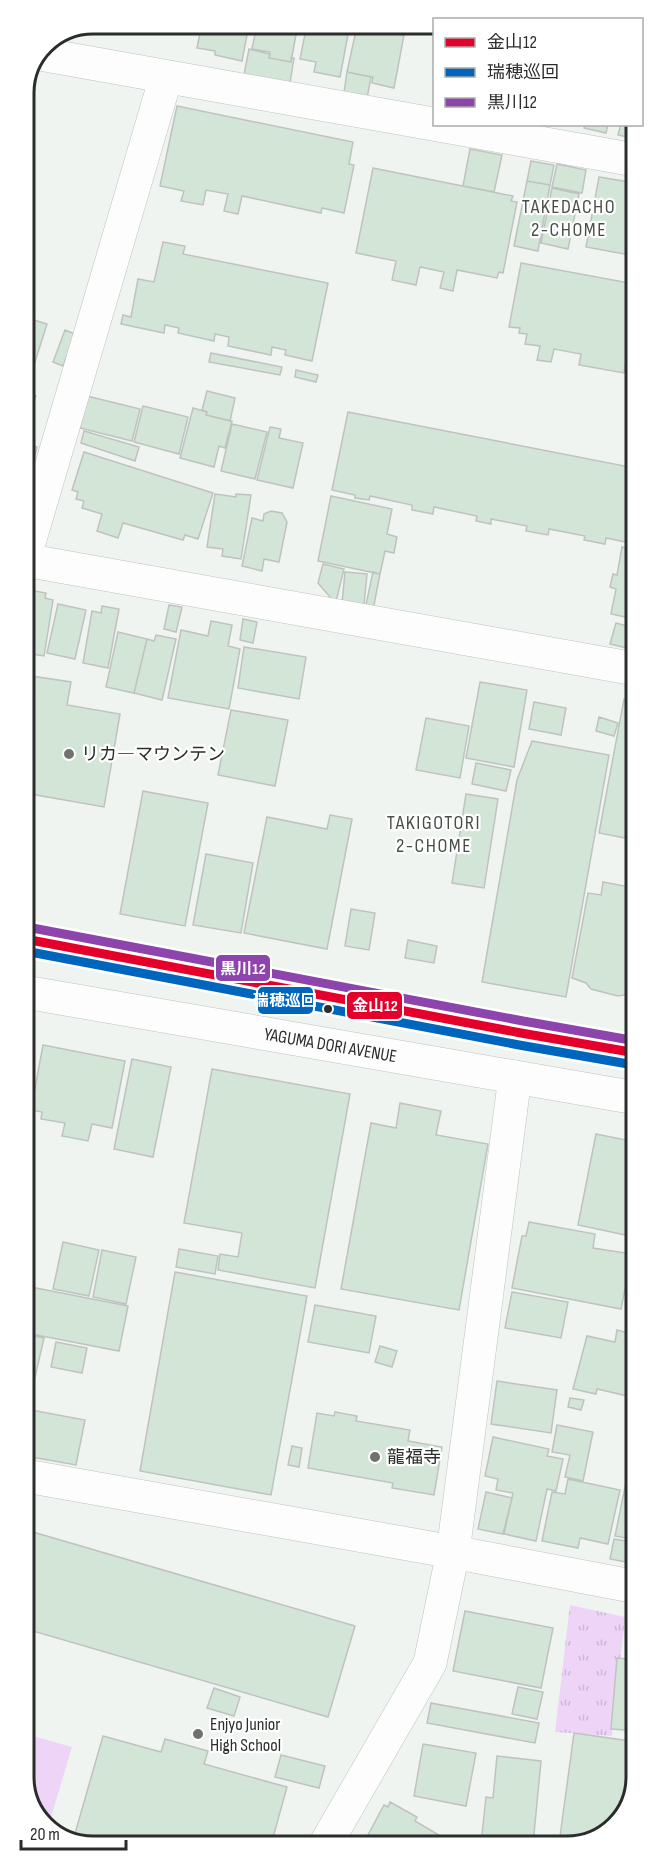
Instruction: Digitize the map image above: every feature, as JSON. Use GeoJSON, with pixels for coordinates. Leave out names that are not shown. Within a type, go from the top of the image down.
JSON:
{"type":"FeatureCollection","features":[{"type":"Feature","properties":{"kind":"street"},"geometry":{"type":"LineString","coordinates":[[49,56],[433,124]]}},
{"type":"Feature","properties":{"kind":"street"},"geometry":{"type":"LineString","coordinates":[[34,525],[166,77]]}},
{"type":"Feature","properties":{"kind":"street"},"geometry":{"type":"LineString","coordinates":[[443,126],[627,159]]}},
{"type":"Feature","properties":{"kind":"street"},"geometry":{"type":"LineString","coordinates":[[34,562],[627,668]]}},
{"type":"Feature","properties":{"kind":"street"},"geometry":{"type":"LineString","coordinates":[[34,941],[627,1051]]}},
{"type":"Feature","properties":{"kind":"street","name":"YAGUMA DORI AVENUE"},"geometry":{"type":"LineString","coordinates":[[34,994],[627,1096]]}},
{"type":"Feature","properties":{"kind":"street"},"geometry":{"type":"LineString","coordinates":[[330,1836],[430,1662],[453,1552],[515,1077]]}},
{"type":"Feature","properties":{"kind":"street"},"geometry":{"type":"LineString","coordinates":[[34,1477],[627,1585]]}},
{"type":"Feature","properties":{"kind":"green space"},"geometry":{"type":"Polygon","coordinates":[[[570,1605],[625,1617],[612,1736],[555,1732],[570,1605]]]}},
{"type":"Feature","properties":{"kind":"green space"},"geometry":{"type":"Polygon","coordinates":[[[34,1736],[72,1747],[51,1817],[39,1799],[35,1784],[34,1736]]]}},
{"type":"Feature","properties":{"kind":"building"},"geometry":{"type":"Polygon","coordinates":[[[200,34],[247,34],[242,61],[215,55],[215,51],[197,48],[200,34]]]}},
{"type":"Feature","properties":{"kind":"building"},"geometry":{"type":"Polygon","coordinates":[[[255,34],[296,34],[291,62],[269,58],[270,52],[252,49],[255,34]]]}},
{"type":"Feature","properties":{"kind":"building"},"geometry":{"type":"Polygon","coordinates":[[[305,34],[348,35],[340,77],[314,72],[316,62],[300,59],[305,34]]]}},
{"type":"Feature","properties":{"kind":"building"},"geometry":{"type":"Polygon","coordinates":[[[355,35],[404,35],[394,88],[372,83],[373,77],[347,72],[355,35]]]}},
{"type":"Feature","properties":{"kind":"building"},"geometry":{"type":"Polygon","coordinates":[[[249,49],[270,54],[269,58],[291,62],[291,58],[294,58],[290,83],[244,75],[249,49]]]}},
{"type":"Feature","properties":{"kind":"building"},"geometry":{"type":"Polygon","coordinates":[[[347,72],[371,77],[367,98],[344,93],[347,72]]]}},
{"type":"Feature","properties":{"kind":"building"},"geometry":{"type":"Polygon","coordinates":[[[177,106],[353,142],[349,164],[354,165],[344,213],[322,208],[321,213],[242,196],[238,214],[224,211],[228,194],[206,190],[203,205],[181,201],[184,191],[160,186],[177,106]]]}},
{"type":"Feature","properties":{"kind":"building"},"geometry":{"type":"Polygon","coordinates":[[[584,126],[608,126],[606,133],[584,128],[584,126]]]}},
{"type":"Feature","properties":{"kind":"building"},"geometry":{"type":"Polygon","coordinates":[[[620,126],[627,126],[627,137],[618,135],[620,126]]]}},
{"type":"Feature","properties":{"kind":"building"},"geometry":{"type":"Polygon","coordinates":[[[470,149],[502,155],[494,192],[463,186],[470,149]]]}},
{"type":"Feature","properties":{"kind":"building"},"geometry":{"type":"Polygon","coordinates":[[[531,161],[554,165],[550,185],[527,181],[531,161]]]}},
{"type":"Feature","properties":{"kind":"building"},"geometry":{"type":"Polygon","coordinates":[[[557,164],[586,170],[582,193],[552,187],[557,164]]]}},
{"type":"Feature","properties":{"kind":"building"},"geometry":{"type":"Polygon","coordinates":[[[373,168],[513,196],[511,201],[517,202],[503,273],[499,272],[497,278],[457,270],[453,291],[440,288],[444,272],[420,267],[416,285],[392,280],[396,261],[356,253],[373,168]]]}},
{"type":"Feature","properties":{"kind":"building"},"geometry":{"type":"Polygon","coordinates":[[[599,177],[627,182],[627,255],[586,247],[599,177]]]}},
{"type":"Feature","properties":{"kind":"building"},"geometry":{"type":"Polygon","coordinates":[[[527,181],[550,185],[538,251],[514,246],[527,181]]]}},
{"type":"Feature","properties":{"kind":"building"},"geometry":{"type":"Polygon","coordinates":[[[552,188],[579,194],[568,249],[541,243],[552,188]]]}},
{"type":"Feature","properties":{"kind":"building"},"geometry":{"type":"Polygon","coordinates":[[[163,242],[185,246],[183,254],[328,283],[312,361],[285,355],[286,350],[272,347],[271,355],[228,346],[229,337],[215,334],[214,341],[178,333],[179,328],[165,325],[164,333],[121,324],[123,315],[131,317],[138,279],[154,282],[163,242]]]}},
{"type":"Feature","properties":{"kind":"building"},"geometry":{"type":"Polygon","coordinates":[[[521,263],[627,283],[627,359],[624,373],[579,365],[581,354],[554,349],[551,362],[537,360],[540,346],[525,344],[527,334],[519,333],[520,328],[509,327],[521,263]]]}},
{"type":"Feature","properties":{"kind":"building"},"geometry":{"type":"Polygon","coordinates":[[[34,320],[47,324],[34,362],[34,320]]]}},
{"type":"Feature","properties":{"kind":"building"},"geometry":{"type":"Polygon","coordinates":[[[65,330],[75,334],[63,366],[53,362],[65,330]]]}},
{"type":"Feature","properties":{"kind":"building"},"geometry":{"type":"Polygon","coordinates":[[[211,353],[282,367],[280,375],[209,362],[211,353]]]}},
{"type":"Feature","properties":{"kind":"building"},"geometry":{"type":"Polygon","coordinates":[[[296,370],[318,375],[316,382],[295,377],[296,370]]]}},
{"type":"Feature","properties":{"kind":"building"},"geometry":{"type":"Polygon","coordinates":[[[207,391],[235,398],[230,421],[206,415],[207,412],[202,410],[207,391]]]}},
{"type":"Feature","properties":{"kind":"building"},"geometry":{"type":"Polygon","coordinates":[[[87,396],[140,409],[132,441],[80,428],[87,396]]]}},
{"type":"Feature","properties":{"kind":"building"},"geometry":{"type":"Polygon","coordinates":[[[143,406],[188,417],[179,454],[134,442],[143,406]]]}},
{"type":"Feature","properties":{"kind":"building"},"geometry":{"type":"Polygon","coordinates":[[[193,408],[207,412],[206,415],[232,421],[225,448],[219,446],[214,467],[180,458],[193,408]]]}},
{"type":"Feature","properties":{"kind":"building"},"geometry":{"type":"Polygon","coordinates":[[[348,412],[627,466],[627,542],[606,538],[605,544],[584,540],[585,536],[549,529],[548,535],[526,531],[527,526],[491,519],[491,524],[476,521],[477,516],[434,507],[433,514],[412,510],[412,505],[370,496],[369,500],[355,498],[355,495],[332,490],[348,412]]]}},
{"type":"Feature","properties":{"kind":"building"},"geometry":{"type":"Polygon","coordinates":[[[232,424],[267,432],[255,479],[221,471],[232,424]]]}},
{"type":"Feature","properties":{"kind":"building"},"geometry":{"type":"Polygon","coordinates":[[[270,427],[281,429],[279,438],[303,443],[293,488],[257,480],[270,427]]]}},
{"type":"Feature","properties":{"kind":"building"},"geometry":{"type":"Polygon","coordinates":[[[84,431],[139,447],[135,461],[81,443],[84,431]]]}},
{"type":"Feature","properties":{"kind":"building"},"geometry":{"type":"Polygon","coordinates":[[[84,452],[213,493],[198,539],[185,535],[183,540],[123,523],[118,538],[97,531],[102,514],[82,508],[84,501],[76,499],[78,492],[72,490],[84,452]]]}},
{"type":"Feature","properties":{"kind":"building"},"geometry":{"type":"Polygon","coordinates":[[[215,494],[236,497],[236,494],[251,495],[241,559],[222,556],[223,549],[207,547],[215,494]]]}},
{"type":"Feature","properties":{"kind":"building"},"geometry":{"type":"Polygon","coordinates":[[[331,496],[392,509],[387,534],[397,537],[394,553],[385,551],[380,574],[318,561],[331,496]]]}},
{"type":"Feature","properties":{"kind":"building"},"geometry":{"type":"Polygon","coordinates":[[[271,511],[282,513],[287,522],[279,562],[264,559],[262,571],[242,566],[252,518],[263,521],[264,514],[271,511]]]}},
{"type":"Feature","properties":{"kind":"building"},"geometry":{"type":"Polygon","coordinates":[[[622,547],[627,548],[627,617],[611,614],[616,589],[610,587],[613,574],[617,575],[622,547]]]}},
{"type":"Feature","properties":{"kind":"building"},"geometry":{"type":"Polygon","coordinates":[[[323,564],[344,569],[336,601],[329,599],[330,597],[318,583],[323,564]]]}},
{"type":"Feature","properties":{"kind":"building"},"geometry":{"type":"Polygon","coordinates":[[[345,572],[367,574],[364,604],[342,603],[345,572]]]}},
{"type":"Feature","properties":{"kind":"building"},"geometry":{"type":"Polygon","coordinates":[[[373,572],[380,574],[373,610],[365,609],[373,572]]]}},
{"type":"Feature","properties":{"kind":"building"},"geometry":{"type":"Polygon","coordinates":[[[34,591],[46,593],[45,598],[53,600],[44,656],[34,654],[34,591]]]}},
{"type":"Feature","properties":{"kind":"building"},"geometry":{"type":"Polygon","coordinates":[[[58,604],[86,610],[75,659],[47,653],[58,604]]]}},
{"type":"Feature","properties":{"kind":"building"},"geometry":{"type":"Polygon","coordinates":[[[169,605],[182,607],[176,632],[164,629],[169,605]]]}},
{"type":"Feature","properties":{"kind":"building"},"geometry":{"type":"Polygon","coordinates":[[[102,606],[119,609],[108,668],[83,663],[92,611],[101,613],[102,606]]]}},
{"type":"Feature","properties":{"kind":"building"},"geometry":{"type":"Polygon","coordinates":[[[243,619],[257,622],[253,643],[240,640],[243,619]]]}},
{"type":"Feature","properties":{"kind":"building"},"geometry":{"type":"Polygon","coordinates":[[[211,621],[232,625],[228,646],[240,649],[229,709],[168,698],[181,630],[208,636],[211,621]]]}},
{"type":"Feature","properties":{"kind":"building"},"geometry":{"type":"Polygon","coordinates":[[[616,623],[627,626],[627,648],[610,644],[616,623]]]}},
{"type":"Feature","properties":{"kind":"building"},"geometry":{"type":"Polygon","coordinates":[[[118,632],[147,639],[134,693],[106,687],[118,632]]]}},
{"type":"Feature","properties":{"kind":"building"},"geometry":{"type":"Polygon","coordinates":[[[156,635],[176,639],[162,700],[134,693],[147,639],[154,641],[156,635]]]}},
{"type":"Feature","properties":{"kind":"building"},"geometry":{"type":"Polygon","coordinates":[[[244,647],[306,657],[299,699],[238,688],[244,647]]]}},
{"type":"Feature","properties":{"kind":"building","name":"リカ―マウンテン"},"geometry":{"type":"Polygon","coordinates":[[[34,676],[71,682],[67,705],[120,714],[104,807],[34,795],[34,676]]]}},
{"type":"Feature","properties":{"kind":"building"},"geometry":{"type":"Polygon","coordinates":[[[480,682],[527,690],[514,767],[466,758],[480,682]]]}},
{"type":"Feature","properties":{"kind":"building"},"geometry":{"type":"Polygon","coordinates":[[[624,699],[627,700],[627,827],[625,838],[599,833],[624,699]]]}},
{"type":"Feature","properties":{"kind":"building"},"geometry":{"type":"Polygon","coordinates":[[[534,702],[566,708],[561,735],[529,729],[534,702]]]}},
{"type":"Feature","properties":{"kind":"building"},"geometry":{"type":"Polygon","coordinates":[[[231,710],[288,720],[275,786],[218,775],[231,710]]]}},
{"type":"Feature","properties":{"kind":"building"},"geometry":{"type":"Polygon","coordinates":[[[599,717],[618,723],[614,736],[596,731],[599,717]]]}},
{"type":"Feature","properties":{"kind":"building"},"geometry":{"type":"Polygon","coordinates":[[[426,718],[469,726],[460,778],[416,770],[426,718]]]}},
{"type":"Feature","properties":{"kind":"building"},"geometry":{"type":"Polygon","coordinates":[[[532,741],[609,755],[566,997],[482,982],[517,780],[532,741]]]}},
{"type":"Feature","properties":{"kind":"building"},"geometry":{"type":"Polygon","coordinates":[[[476,763],[511,770],[506,791],[472,784],[476,763]]]}},
{"type":"Feature","properties":{"kind":"building"},"geometry":{"type":"Polygon","coordinates":[[[143,791],[208,803],[185,926],[120,914],[143,791]]]}},
{"type":"Feature","properties":{"kind":"building"},"geometry":{"type":"Polygon","coordinates":[[[466,794],[498,799],[484,888],[452,883],[466,794]]]}},
{"type":"Feature","properties":{"kind":"building"},"geometry":{"type":"Polygon","coordinates":[[[330,815],[352,819],[327,949],[244,933],[267,817],[327,829],[330,815]]]}},
{"type":"Feature","properties":{"kind":"building"},"geometry":{"type":"Polygon","coordinates":[[[206,854],[253,863],[241,933],[193,925],[206,854]]]}},
{"type":"Feature","properties":{"kind":"building"},"geometry":{"type":"Polygon","coordinates":[[[603,882],[627,886],[627,994],[618,996],[591,989],[586,983],[572,978],[588,893],[601,895],[603,882]]]}},
{"type":"Feature","properties":{"kind":"building"},"geometry":{"type":"Polygon","coordinates":[[[351,909],[375,913],[369,950],[345,946],[351,909]]]}},
{"type":"Feature","properties":{"kind":"building"},"geometry":{"type":"Polygon","coordinates":[[[408,940],[437,946],[434,963],[405,958],[408,940]]]}},
{"type":"Feature","properties":{"kind":"building"},"geometry":{"type":"Polygon","coordinates":[[[43,1045],[125,1061],[112,1128],[92,1124],[88,1141],[62,1136],[65,1123],[41,1119],[42,1112],[34,1111],[34,1094],[43,1045]]]}},
{"type":"Feature","properties":{"kind":"building"},"geometry":{"type":"Polygon","coordinates":[[[132,1059],[171,1067],[153,1157],[114,1149],[132,1059]]]}},
{"type":"Feature","properties":{"kind":"building"},"geometry":{"type":"Polygon","coordinates":[[[212,1069],[350,1094],[315,1288],[218,1270],[220,1254],[238,1257],[242,1233],[184,1223],[212,1069]]]}},
{"type":"Feature","properties":{"kind":"building"},"geometry":{"type":"Polygon","coordinates":[[[400,1103],[441,1111],[436,1135],[488,1144],[459,1310],[341,1289],[371,1123],[396,1128],[400,1103]]]}},
{"type":"Feature","properties":{"kind":"building"},"geometry":{"type":"Polygon","coordinates":[[[596,1134],[627,1140],[627,1235],[578,1225],[596,1134]]]}},
{"type":"Feature","properties":{"kind":"building"},"geometry":{"type":"Polygon","coordinates":[[[529,1222],[595,1234],[593,1248],[627,1253],[627,1279],[621,1309],[512,1288],[522,1236],[526,1236],[529,1222]]]}},
{"type":"Feature","properties":{"kind":"building"},"geometry":{"type":"Polygon","coordinates":[[[63,1242],[99,1250],[89,1296],[53,1289],[63,1242]]]}},
{"type":"Feature","properties":{"kind":"building"},"geometry":{"type":"Polygon","coordinates":[[[179,1249],[218,1256],[215,1274],[176,1267],[179,1249]]]}},
{"type":"Feature","properties":{"kind":"building"},"geometry":{"type":"Polygon","coordinates":[[[102,1250],[136,1257],[126,1304],[93,1297],[102,1250]]]}},
{"type":"Feature","properties":{"kind":"building"},"geometry":{"type":"Polygon","coordinates":[[[175,1272],[307,1296],[271,1495],[140,1471],[175,1272]]]}},
{"type":"Feature","properties":{"kind":"building"},"geometry":{"type":"Polygon","coordinates":[[[34,1288],[128,1306],[119,1351],[34,1335],[34,1288]]]}},
{"type":"Feature","properties":{"kind":"building"},"geometry":{"type":"Polygon","coordinates":[[[512,1292],[568,1302],[561,1338],[505,1328],[512,1292]]]}},
{"type":"Feature","properties":{"kind":"building"},"geometry":{"type":"Polygon","coordinates":[[[315,1305],[376,1316],[369,1353],[308,1342],[315,1305]]]}},
{"type":"Feature","properties":{"kind":"building"},"geometry":{"type":"Polygon","coordinates":[[[617,1330],[627,1333],[627,1396],[597,1389],[596,1394],[573,1389],[587,1336],[615,1342],[617,1330]]]}},
{"type":"Feature","properties":{"kind":"building"},"geometry":{"type":"Polygon","coordinates":[[[34,1336],[44,1338],[34,1381],[34,1336]]]}},
{"type":"Feature","properties":{"kind":"building"},"geometry":{"type":"Polygon","coordinates":[[[56,1342],[87,1348],[82,1373],[51,1367],[56,1342]]]}},
{"type":"Feature","properties":{"kind":"building"},"geometry":{"type":"Polygon","coordinates":[[[380,1346],[397,1351],[392,1367],[375,1362],[380,1346]]]}},
{"type":"Feature","properties":{"kind":"building"},"geometry":{"type":"Polygon","coordinates":[[[497,1381],[557,1390],[551,1433],[491,1424],[497,1381]]]}},
{"type":"Feature","properties":{"kind":"building"},"geometry":{"type":"Polygon","coordinates":[[[570,1398],[584,1400],[581,1410],[568,1407],[570,1398]]]}},
{"type":"Feature","properties":{"kind":"building"},"geometry":{"type":"Polygon","coordinates":[[[34,1411],[85,1420],[76,1465],[34,1457],[34,1411]]]}},
{"type":"Feature","properties":{"kind":"building","name":"龍福寺"},"geometry":{"type":"Polygon","coordinates":[[[335,1412],[357,1416],[356,1421],[410,1430],[408,1441],[442,1447],[434,1495],[392,1488],[393,1483],[308,1468],[317,1413],[334,1416],[335,1412]]]}},
{"type":"Feature","properties":{"kind":"building"},"geometry":{"type":"Polygon","coordinates":[[[557,1425],[593,1432],[583,1481],[565,1477],[570,1455],[552,1452],[557,1425]]]}},
{"type":"Feature","properties":{"kind":"building"},"geometry":{"type":"Polygon","coordinates":[[[493,1437],[549,1449],[547,1456],[563,1459],[556,1491],[547,1489],[536,1541],[504,1534],[513,1493],[496,1490],[498,1479],[485,1476],[493,1437]]]}},
{"type":"Feature","properties":{"kind":"building"},"geometry":{"type":"Polygon","coordinates":[[[292,1446],[302,1448],[299,1467],[288,1465],[292,1446]]]}},
{"type":"Feature","properties":{"kind":"building"},"geometry":{"type":"Polygon","coordinates":[[[568,1479],[620,1490],[608,1544],[580,1538],[578,1548],[542,1541],[552,1492],[565,1494],[568,1479]]]}},
{"type":"Feature","properties":{"kind":"building"},"geometry":{"type":"Polygon","coordinates":[[[626,1482],[627,1482],[627,1538],[615,1536],[626,1482]]]}},
{"type":"Feature","properties":{"kind":"building"},"geometry":{"type":"Polygon","coordinates":[[[486,1492],[512,1498],[503,1534],[478,1529],[486,1492]]]}},
{"type":"Feature","properties":{"kind":"building"},"geometry":{"type":"Polygon","coordinates":[[[34,1532],[355,1626],[328,1717],[34,1631],[34,1532]]]}},
{"type":"Feature","properties":{"kind":"building"},"geometry":{"type":"Polygon","coordinates":[[[614,1539],[627,1541],[627,1562],[610,1559],[614,1539]]]}},
{"type":"Feature","properties":{"kind":"building"},"geometry":{"type":"Polygon","coordinates":[[[465,1611],[553,1628],[541,1688],[453,1671],[465,1611]]]}},
{"type":"Feature","properties":{"kind":"building"},"geometry":{"type":"Polygon","coordinates":[[[617,1658],[627,1659],[627,1730],[611,1729],[617,1658]]]}},
{"type":"Feature","properties":{"kind":"building"},"geometry":{"type":"Polygon","coordinates":[[[518,1687],[543,1692],[537,1719],[512,1714],[518,1687]]]}},
{"type":"Feature","properties":{"kind":"building"},"geometry":{"type":"Polygon","coordinates":[[[214,1688],[240,1697],[234,1716],[207,1708],[214,1688]]]}},
{"type":"Feature","properties":{"kind":"building"},"geometry":{"type":"Polygon","coordinates":[[[431,1703],[539,1723],[535,1743],[427,1723],[431,1703]]]}},
{"type":"Feature","properties":{"kind":"building"},"geometry":{"type":"Polygon","coordinates":[[[574,1733],[627,1741],[627,1776],[619,1806],[600,1826],[583,1833],[560,1836],[574,1733]]]}},
{"type":"Feature","properties":{"kind":"building"},"geometry":{"type":"Polygon","coordinates":[[[103,1736],[161,1752],[165,1739],[208,1751],[204,1764],[287,1787],[274,1835],[90,1835],[75,1832],[103,1736]]]}},
{"type":"Feature","properties":{"kind":"building"},"geometry":{"type":"Polygon","coordinates":[[[423,1744],[476,1753],[466,1806],[414,1796],[423,1744]]]}},
{"type":"Feature","properties":{"kind":"building"},"geometry":{"type":"Polygon","coordinates":[[[281,1755],[325,1766],[319,1788],[275,1777],[281,1755]]]}},
{"type":"Feature","properties":{"kind":"building"},"geometry":{"type":"Polygon","coordinates":[[[497,1756],[541,1761],[534,1836],[482,1836],[486,1797],[493,1798],[497,1756]]]}},
{"type":"Feature","properties":{"kind":"building"},"geometry":{"type":"Polygon","coordinates":[[[390,1802],[417,1817],[415,1821],[440,1836],[368,1835],[384,1805],[388,1807],[390,1802]]]}},
{"type":"Feature","properties":{"kind":"transit line","name":"黒川12"},"geometry":{"type":"LineString","coordinates":[[34,928],[627,1039]]}},
{"type":"Feature","properties":{"kind":"transit line","name":"金山12"},"geometry":{"type":"LineString","coordinates":[[34,941],[627,1051]]}},
{"type":"Feature","properties":{"kind":"transit line","name":"瑞穂巡回"},"geometry":{"type":"LineString","coordinates":[[34,953],[627,1064]]}},
{"type":"Feature","properties":{"kind":"place","name":"リカ―マウンテン"},"geometry":{"type":"Point","coordinates":[69,754]}},
{"type":"Feature","properties":{"kind":"place","name":"龍福寺"},"geometry":{"type":"Point","coordinates":[375,1457]}},
{"type":"Feature","properties":{"kind":"place","name":"Enjyo Junior High School"},"geometry":{"type":"Point","coordinates":[198,1734]}},
{"type":"Feature","properties":{"kind":"district","name":"TAKEDACHO 2-CHOME"},"geometry":{"type":"Point","coordinates":[569,218]}},
{"type":"Feature","properties":{"kind":"district","name":"TAKIGOTORI 2-CHOME"},"geometry":{"type":"Point","coordinates":[434,834]}}]}
